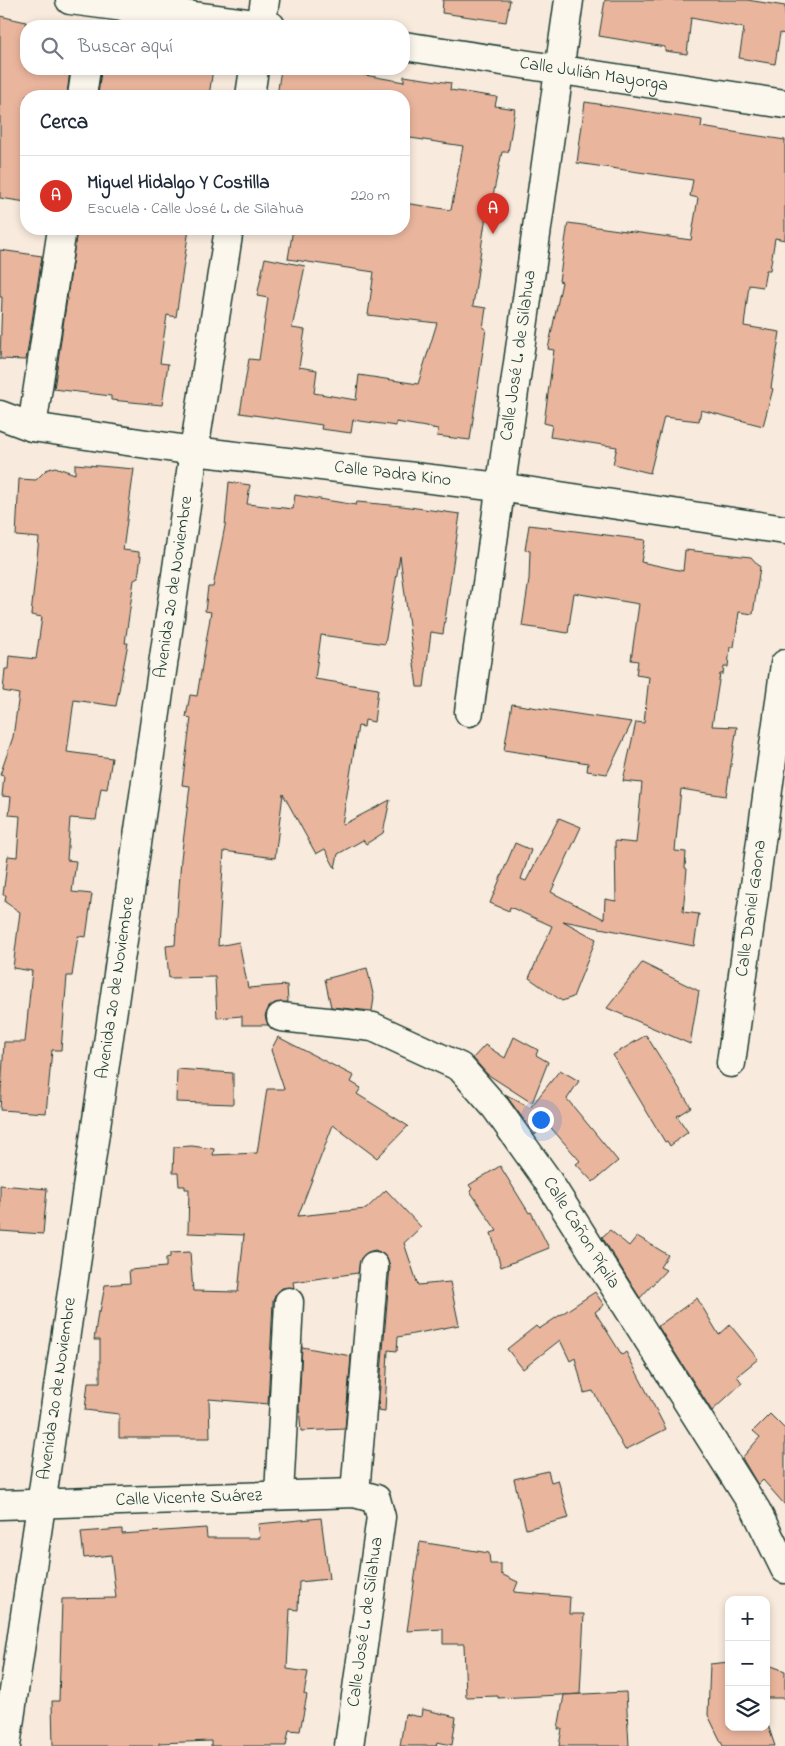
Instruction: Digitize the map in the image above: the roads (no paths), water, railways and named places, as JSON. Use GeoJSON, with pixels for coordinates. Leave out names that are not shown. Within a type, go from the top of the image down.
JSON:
{"type":"FeatureCollection","features":[{"type":"Feature","properties":{"kind":"street","name":"Calle José L. de Silahua"},"geometry":{"type":"LineString","coordinates":[[468,712],[569,0]]}},
{"type":"Feature","properties":{"kind":"street"},"geometry":{"type":"LineString","coordinates":[[88,7],[264,19]]}},
{"type":"Feature","properties":{"kind":"street","name":"Calle Julián Mayorga"},"geometry":{"type":"LineString","coordinates":[[410,47],[785,104]]}},
{"type":"Feature","properties":{"kind":"street"},"geometry":{"type":"LineString","coordinates":[[83,90],[85,75]]}},
{"type":"Feature","properties":{"kind":"street"},"geometry":{"type":"LineString","coordinates":[[251,90],[253,75]]}},
{"type":"Feature","properties":{"kind":"street"},"geometry":{"type":"LineString","coordinates":[[32,427],[61,235]]}},
{"type":"Feature","properties":{"kind":"street","name":"Avenida 20 de Noviembre"},"geometry":{"type":"LineString","coordinates":[[6,1746],[194,451],[228,235]]}},
{"type":"Feature","properties":{"kind":"street","name":"Calle Padra Kino"},"geometry":{"type":"LineString","coordinates":[[0,420],[32,427],[194,451],[499,487],[785,530]]}},
{"type":"Feature","properties":{"kind":"street","name":"Calle Daniel Gaona"},"geometry":{"type":"LineString","coordinates":[[731,1063],[785,664]]}},
{"type":"Feature","properties":{"kind":"street","name":"Calle Cañon Pípila"},"geometry":{"type":"LineString","coordinates":[[281,1018],[373,1027],[460,1067],[496,1108],[546,1178],[756,1510],[785,1568]]}},
{"type":"Feature","properties":{"kind":"street","name":"Calle José L. de Silahua"},"geometry":{"type":"LineString","coordinates":[[348,1746],[381,1517],[365,1496],[374,1266]]}},
{"type":"Feature","properties":{"kind":"street"},"geometry":{"type":"LineString","coordinates":[[279,1495],[289,1302]]}},
{"type":"Feature","properties":{"kind":"street","name":"Calle Vicente Suárez"},"geometry":{"type":"LineString","coordinates":[[0,1505],[279,1495],[365,1496]]}},
{"type":"Feature","properties":{"kind":"place","name":"Miguel Hidalgo Y Costilla"},"geometry":{"type":"Point","coordinates":[493,234]}}]}
